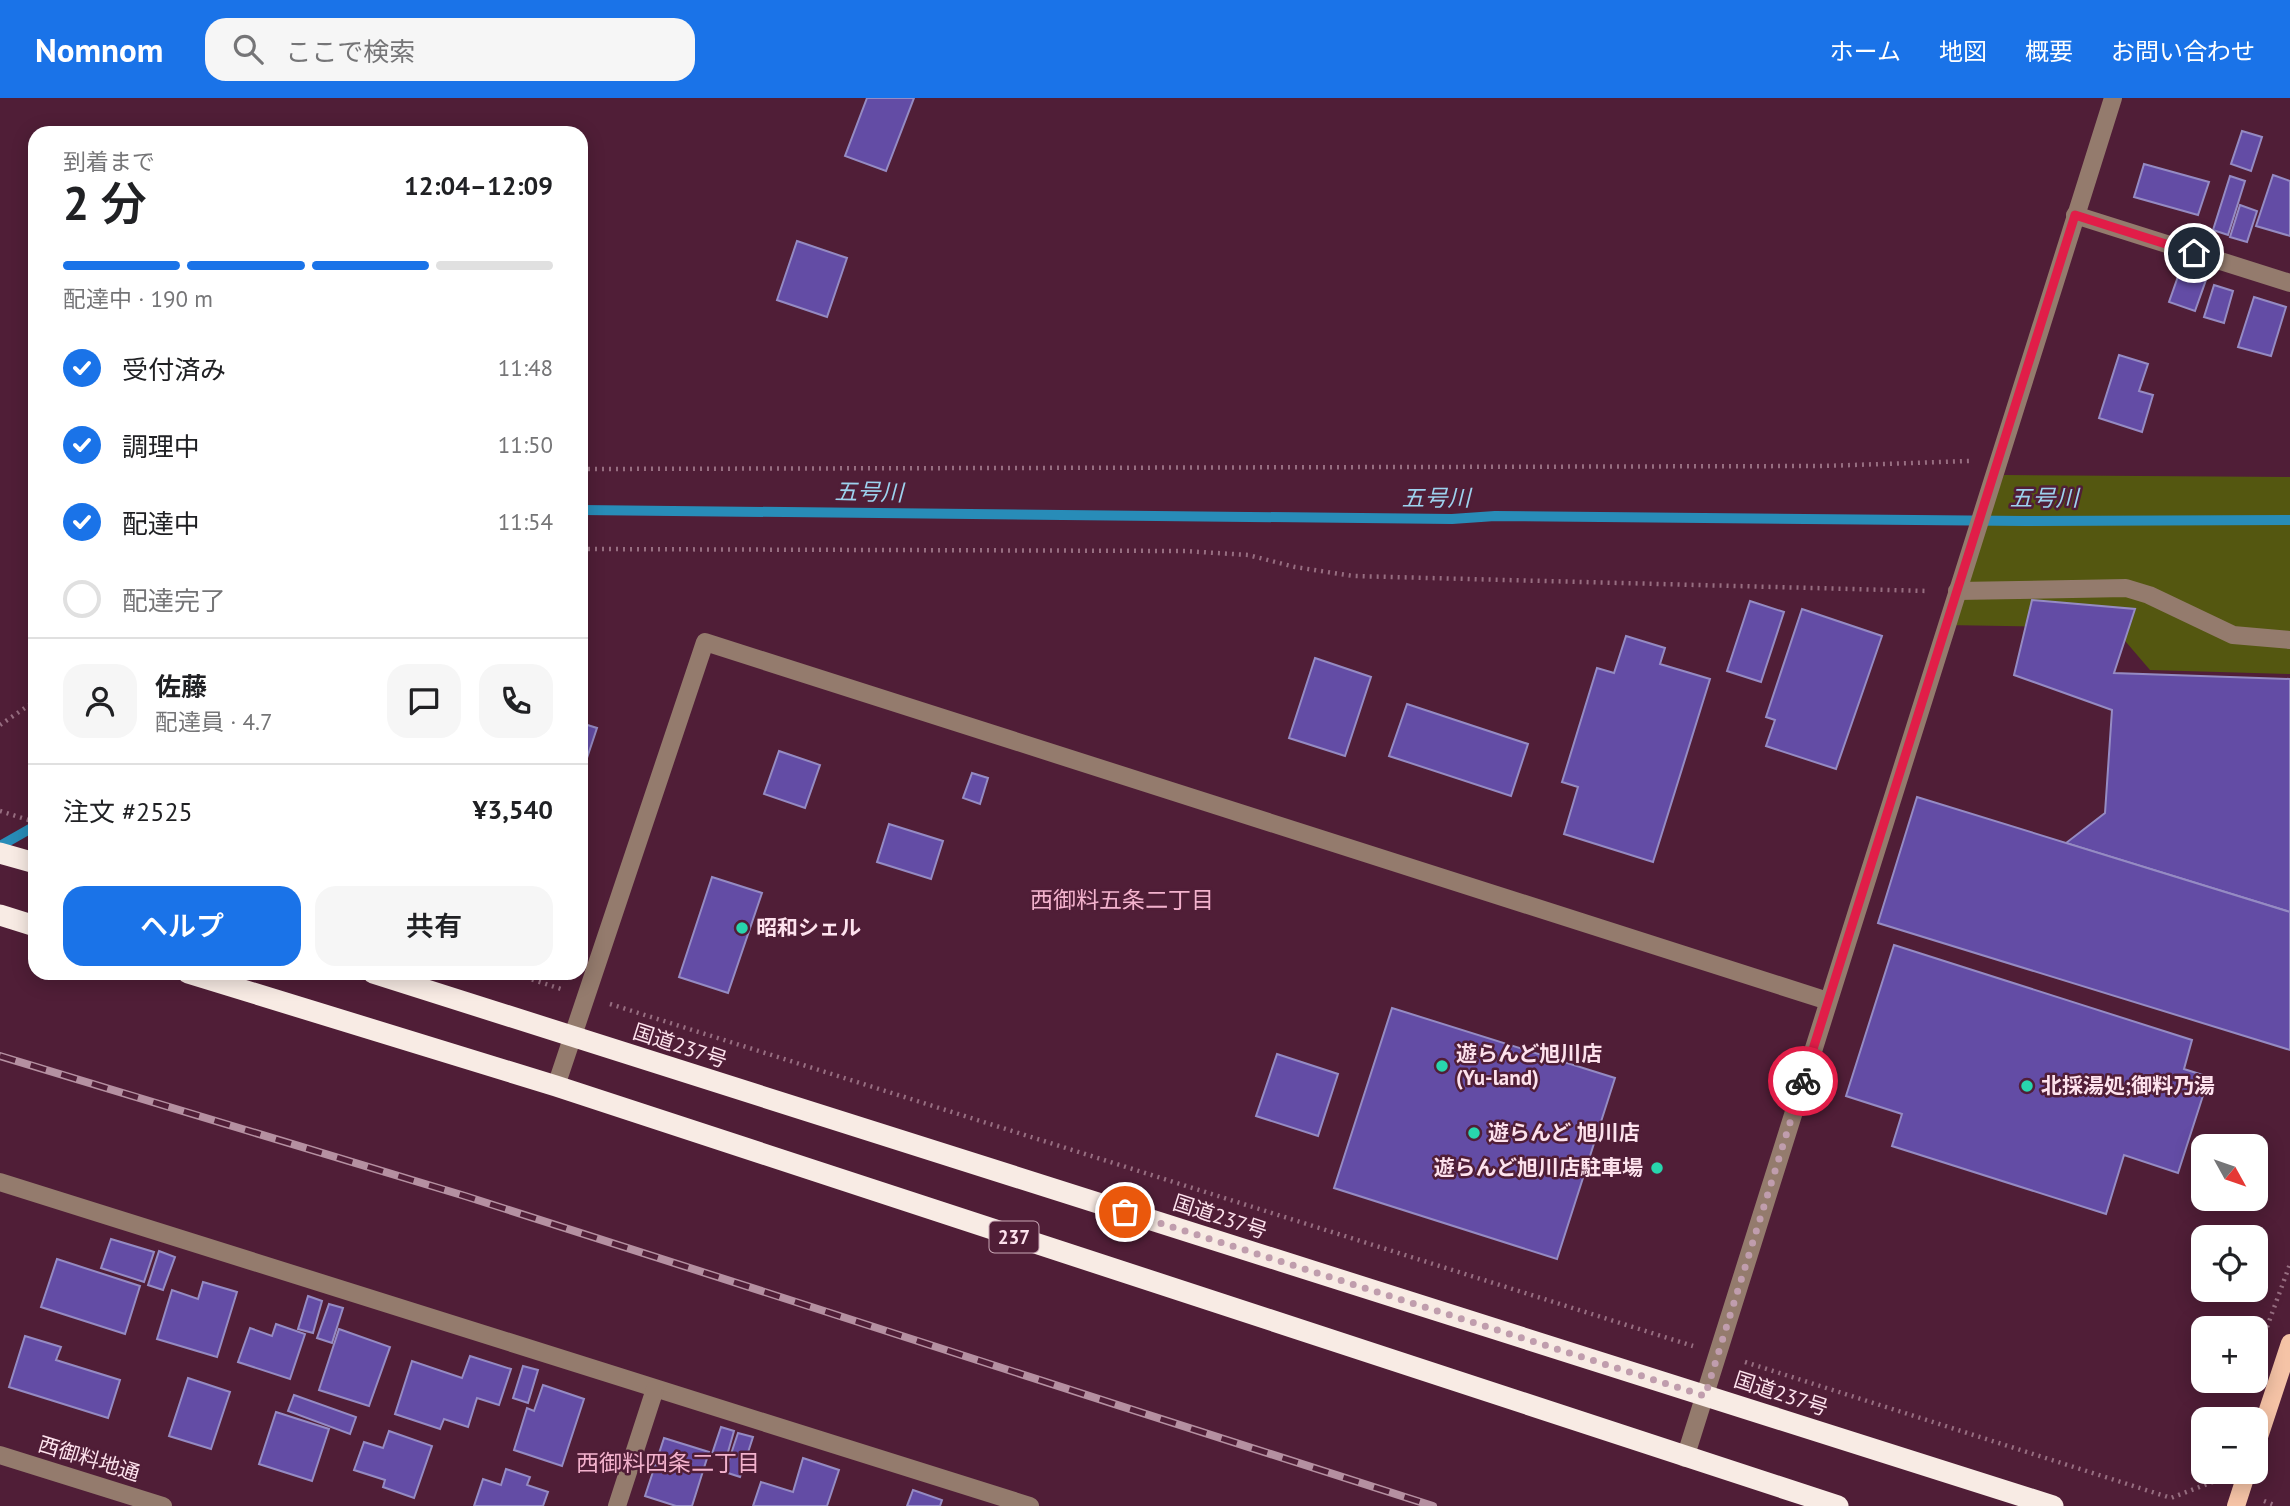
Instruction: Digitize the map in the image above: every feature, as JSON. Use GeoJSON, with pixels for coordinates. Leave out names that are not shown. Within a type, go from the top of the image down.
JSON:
{"type":"FeatureCollection","features":[{"type":"Feature","properties":{"kind":"highway"},"geometry":{"type":"LineString","coordinates":[[0,853],[28,861]]}},
{"type":"Feature","properties":{"kind":"highway"},"geometry":{"type":"LineString","coordinates":[[0,915],[28,924]]}},
{"type":"Feature","properties":{"kind":"highway","name":"237"},"geometry":{"type":"LineString","coordinates":[[211,980],[556,1086],[1838,1506]]}},
{"type":"Feature","properties":{"kind":"highway","name":"国道237号"},"geometry":{"type":"LineString","coordinates":[[395,980],[2053,1506]]}},
{"type":"Feature","properties":{"kind":"main road"},"geometry":{"type":"LineString","coordinates":[[2268,1410],[2290,1343]]}},
{"type":"Feature","properties":{"kind":"main road"},"geometry":{"type":"LineString","coordinates":[[2236,1506],[2243,1484]]}},
{"type":"Feature","properties":{"kind":"street"},"geometry":{"type":"LineString","coordinates":[[1685,1458],[2113,98]]}},
{"type":"Feature","properties":{"kind":"street"},"geometry":{"type":"LineString","coordinates":[[2075,215],[2290,283]]}},
{"type":"Feature","properties":{"kind":"street"},"geometry":{"type":"LineString","coordinates":[[1957,591],[2126,588],[2149,595],[2233,635],[2290,640]]}},
{"type":"Feature","properties":{"kind":"street"},"geometry":{"type":"LineString","coordinates":[[556,1086],[705,642],[1828,1001]]}},
{"type":"Feature","properties":{"kind":"street"},"geometry":{"type":"LineString","coordinates":[[0,1182],[1030,1506]]}},
{"type":"Feature","properties":{"kind":"street"},"geometry":{"type":"LineString","coordinates":[[617,1506],[655,1389]]}},
{"type":"Feature","properties":{"kind":"street","name":"西御料地通"},"geometry":{"type":"LineString","coordinates":[[0,1455],[163,1506]]}},
{"type":"Feature","properties":{"kind":"path"},"geometry":{"type":"LineString","coordinates":[[588,469],[1809,466],[1998,460]]}},
{"type":"Feature","properties":{"kind":"path"},"geometry":{"type":"LineString","coordinates":[[588,550],[1185,551],[1248,555],[1295,567],[1353,576],[1957,591]]}},
{"type":"Feature","properties":{"kind":"path"},"geometry":{"type":"LineString","coordinates":[[0,726],[28,706]]}},
{"type":"Feature","properties":{"kind":"path"},"geometry":{"type":"LineString","coordinates":[[0,811],[28,820]]}},
{"type":"Feature","properties":{"kind":"path"},"geometry":{"type":"LineString","coordinates":[[534,980],[2171,1498],[2214,1484]]}},
{"type":"Feature","properties":{"kind":"path"},"geometry":{"type":"LineString","coordinates":[[2268,1326],[2290,1264]]}},
{"type":"Feature","properties":{"kind":"shaded area"},"geometry":{"type":"Polygon","coordinates":[[[2004,475],[2290,477],[2290,674],[2150,670],[2114,628],[1946,625],[2004,475]]]}},
{"type":"Feature","properties":{"kind":"building"},"geometry":{"type":"Polygon","coordinates":[[[867,98],[914,98],[886,171],[845,156],[867,98]]]}},
{"type":"Feature","properties":{"kind":"building"},"geometry":{"type":"Polygon","coordinates":[[[2242,131],[2262,137],[2251,171],[2231,164],[2242,131]]]}},
{"type":"Feature","properties":{"kind":"building"},"geometry":{"type":"Polygon","coordinates":[[[2144,164],[2209,182],[2198,215],[2134,197],[2144,164]]]}},
{"type":"Feature","properties":{"kind":"building"},"geometry":{"type":"Polygon","coordinates":[[[2273,175],[2290,181],[2290,236],[2256,226],[2273,175]]]}},
{"type":"Feature","properties":{"kind":"building"},"geometry":{"type":"Polygon","coordinates":[[[2230,176],[2245,181],[2228,235],[2213,230],[2230,176]]]}},
{"type":"Feature","properties":{"kind":"building"},"geometry":{"type":"Polygon","coordinates":[[[2240,205],[2257,211],[2247,242],[2230,237],[2240,205]]]}},
{"type":"Feature","properties":{"kind":"building"},"geometry":{"type":"Polygon","coordinates":[[[797,241],[847,258],[827,317],[777,300],[797,241]]]}},
{"type":"Feature","properties":{"kind":"building"},"geometry":{"type":"Polygon","coordinates":[[[2181,268],[2207,277],[2195,311],[2169,302],[2181,268]]]}},
{"type":"Feature","properties":{"kind":"building"},"geometry":{"type":"Polygon","coordinates":[[[2214,285],[2233,291],[2224,323],[2204,317],[2214,285]]]}},
{"type":"Feature","properties":{"kind":"building"},"geometry":{"type":"Polygon","coordinates":[[[2254,297],[2286,307],[2271,356],[2238,347],[2254,297]]]}},
{"type":"Feature","properties":{"kind":"building"},"geometry":{"type":"Polygon","coordinates":[[[2119,355],[2148,364],[2139,391],[2153,395],[2142,432],[2099,418],[2119,355]]]}},
{"type":"Feature","properties":{"kind":"building"},"geometry":{"type":"Polygon","coordinates":[[[2032,600],[2135,609],[2114,673],[2290,679],[2290,912],[2066,843],[2105,813],[2112,710],[2014,675],[2032,600]]]}},
{"type":"Feature","properties":{"kind":"building"},"geometry":{"type":"Polygon","coordinates":[[[1750,601],[1784,612],[1761,682],[1727,671],[1750,601]]]}},
{"type":"Feature","properties":{"kind":"building"},"geometry":{"type":"Polygon","coordinates":[[[1802,609],[1882,636],[1836,769],[1766,746],[1775,720],[1766,717],[1802,609]]]}},
{"type":"Feature","properties":{"kind":"building"},"geometry":{"type":"Polygon","coordinates":[[[1626,636],[1665,648],[1660,664],[1710,679],[1653,862],[1564,834],[1578,787],[1562,782],[1597,668],[1614,673],[1626,636]]]}},
{"type":"Feature","properties":{"kind":"building"},"geometry":{"type":"Polygon","coordinates":[[[1315,658],[1371,677],[1345,756],[1289,738],[1315,658]]]}},
{"type":"Feature","properties":{"kind":"building"},"geometry":{"type":"Polygon","coordinates":[[[1407,704],[1528,744],[1511,796],[1389,756],[1407,704]]]}},
{"type":"Feature","properties":{"kind":"building"},"geometry":{"type":"Polygon","coordinates":[[[588,725],[597,728],[588,755],[588,725]]]}},
{"type":"Feature","properties":{"kind":"building"},"geometry":{"type":"Polygon","coordinates":[[[779,751],[820,765],[805,808],[764,794],[779,751]]]}},
{"type":"Feature","properties":{"kind":"building"},"geometry":{"type":"Polygon","coordinates":[[[972,773],[988,778],[980,804],[963,798],[972,773]]]}},
{"type":"Feature","properties":{"kind":"building"},"geometry":{"type":"Polygon","coordinates":[[[1917,797],[2290,912],[2290,1050],[1878,923],[1917,797]]]}},
{"type":"Feature","properties":{"kind":"building"},"geometry":{"type":"Polygon","coordinates":[[[889,824],[943,841],[931,879],[877,862],[889,824]]]}},
{"type":"Feature","properties":{"kind":"building"},"geometry":{"type":"Polygon","coordinates":[[[712,877],[762,893],[728,993],[679,977],[712,877]]]}},
{"type":"Feature","properties":{"kind":"building","name":"北採湯処;御料乃湯"},"geometry":{"type":"Polygon","coordinates":[[[1894,945],[2192,1040],[2184,1069],[2209,1077],[2178,1173],[2124,1155],[2106,1214],[1892,1146],[1902,1114],[1846,1096],[1894,945]]]}},
{"type":"Feature","properties":{"kind":"building","name":"遊らんど 旭川店"},"geometry":{"type":"Polygon","coordinates":[[[1392,1008],[1615,1078],[1557,1259],[1334,1188],[1392,1008]]]}},
{"type":"Feature","properties":{"kind":"building"},"geometry":{"type":"Polygon","coordinates":[[[1277,1054],[1338,1074],[1318,1136],[1256,1116],[1277,1054]]]}},
{"type":"Feature","properties":{"kind":"building"},"geometry":{"type":"Polygon","coordinates":[[[111,1239],[154,1252],[144,1282],[101,1268],[111,1239]]]}},
{"type":"Feature","properties":{"kind":"building"},"geometry":{"type":"Polygon","coordinates":[[[159,1251],[175,1257],[163,1290],[148,1285],[159,1251]]]}},
{"type":"Feature","properties":{"kind":"building"},"geometry":{"type":"Polygon","coordinates":[[[57,1259],[140,1286],[125,1334],[41,1307],[57,1259]]]}},
{"type":"Feature","properties":{"kind":"building"},"geometry":{"type":"Polygon","coordinates":[[[203,1282],[237,1292],[217,1357],[157,1339],[172,1290],[198,1299],[203,1282]]]}},
{"type":"Feature","properties":{"kind":"building"},"geometry":{"type":"Polygon","coordinates":[[[308,1296],[322,1301],[313,1333],[298,1329],[308,1296]]]}},
{"type":"Feature","properties":{"kind":"building"},"geometry":{"type":"Polygon","coordinates":[[[329,1304],[343,1308],[332,1343],[317,1338],[329,1304]]]}},
{"type":"Feature","properties":{"kind":"building"},"geometry":{"type":"Polygon","coordinates":[[[276,1324],[305,1334],[290,1379],[238,1362],[250,1328],[272,1336],[276,1324]]]}},
{"type":"Feature","properties":{"kind":"building"},"geometry":{"type":"Polygon","coordinates":[[[339,1329],[390,1347],[369,1406],[319,1390],[339,1329]]]}},
{"type":"Feature","properties":{"kind":"building"},"geometry":{"type":"Polygon","coordinates":[[[25,1336],[61,1347],[56,1360],[120,1380],[108,1418],[9,1387],[25,1336]]]}},
{"type":"Feature","properties":{"kind":"building"},"geometry":{"type":"Polygon","coordinates":[[[470,1356],[511,1369],[499,1405],[477,1398],[468,1427],[444,1419],[440,1429],[395,1414],[412,1361],[462,1378],[470,1356]]]}},
{"type":"Feature","properties":{"kind":"building"},"geometry":{"type":"Polygon","coordinates":[[[523,1366],[538,1370],[528,1403],[513,1398],[523,1366]]]}},
{"type":"Feature","properties":{"kind":"building"},"geometry":{"type":"Polygon","coordinates":[[[188,1378],[230,1392],[211,1449],[169,1436],[188,1378]]]}},
{"type":"Feature","properties":{"kind":"building"},"geometry":{"type":"Polygon","coordinates":[[[543,1385],[584,1399],[562,1466],[514,1450],[527,1408],[534,1411],[543,1385]]]}},
{"type":"Feature","properties":{"kind":"building"},"geometry":{"type":"Polygon","coordinates":[[[294,1395],[356,1417],[350,1434],[288,1411],[294,1395]]]}},
{"type":"Feature","properties":{"kind":"building"},"geometry":{"type":"Polygon","coordinates":[[[276,1412],[329,1429],[312,1481],[259,1464],[276,1412]]]}},
{"type":"Feature","properties":{"kind":"building"},"geometry":{"type":"Polygon","coordinates":[[[721,1427],[734,1431],[726,1459],[712,1454],[721,1427]]]}},
{"type":"Feature","properties":{"kind":"building"},"geometry":{"type":"Polygon","coordinates":[[[389,1431],[432,1446],[414,1498],[383,1487],[385,1480],[354,1470],[364,1442],[383,1448],[389,1431]]]}},
{"type":"Feature","properties":{"kind":"building"},"geometry":{"type":"Polygon","coordinates":[[[738,1433],[753,1437],[740,1477],[725,1472],[738,1433]]]}},
{"type":"Feature","properties":{"kind":"building"},"geometry":{"type":"Polygon","coordinates":[[[664,1438],[709,1452],[692,1506],[676,1506],[645,1496],[664,1438]]]}},
{"type":"Feature","properties":{"kind":"building"},"geometry":{"type":"Polygon","coordinates":[[[803,1458],[839,1470],[827,1506],[753,1506],[761,1482],[793,1492],[803,1458]]]}},
{"type":"Feature","properties":{"kind":"building"},"geometry":{"type":"Polygon","coordinates":[[[506,1469],[530,1477],[527,1485],[548,1492],[543,1506],[474,1506],[483,1479],[501,1485],[506,1469]]]}},
{"type":"Feature","properties":{"kind":"building"},"geometry":{"type":"Polygon","coordinates":[[[913,1490],[942,1500],[940,1506],[907,1506],[913,1490]]]}},
{"type":"Feature","properties":{"kind":"waterway","name":"五号川"},"geometry":{"type":"LineString","coordinates":[[588,510],[1452,519],[1495,516],[2024,521],[2290,520]]}},
{"type":"Feature","properties":{"kind":"waterway","name":"五号川"},"geometry":{"type":"LineString","coordinates":[[0,846],[28,830]]}},
{"type":"Feature","properties":{"kind":"railway"},"geometry":{"type":"LineString","coordinates":[[0,1056],[465,1196],[1433,1506]]}},
{"type":"Feature","properties":{"kind":"way so far"},"geometry":{"type":"LineString","coordinates":[[1125,1212],[1705,1396],[1803,1081]]}},
{"type":"Feature","properties":{"kind":"place","name":"昭和シェル"},"geometry":{"type":"Point","coordinates":[742,928]}},
{"type":"Feature","properties":{"kind":"place","name":"遊らんど旭川店 (Yu-land)"},"geometry":{"type":"Point","coordinates":[1442,1066]}},
{"type":"Feature","properties":{"kind":"place","name":"北採湯処;御料乃湯"},"geometry":{"type":"Point","coordinates":[2027,1086]}},
{"type":"Feature","properties":{"kind":"place","name":"遊らんど 旭川店"},"geometry":{"type":"Point","coordinates":[1474,1133]}},
{"type":"Feature","properties":{"kind":"place","name":"遊らんど旭川店駐車場"},"geometry":{"type":"Point","coordinates":[1657,1168]}},
{"type":"Feature","properties":{"kind":"district","name":"西御料五条二丁目"},"geometry":{"type":"Point","coordinates":[1122,900]}},
{"type":"Feature","properties":{"kind":"district","name":"西御料四条二丁目"},"geometry":{"type":"Point","coordinates":[668,1463]}},
{"type":"Feature","properties":{"kind":"route"},"geometry":{"type":"LineString","coordinates":[[1803,1081],[2075,215],[2194,253]]}}]}
